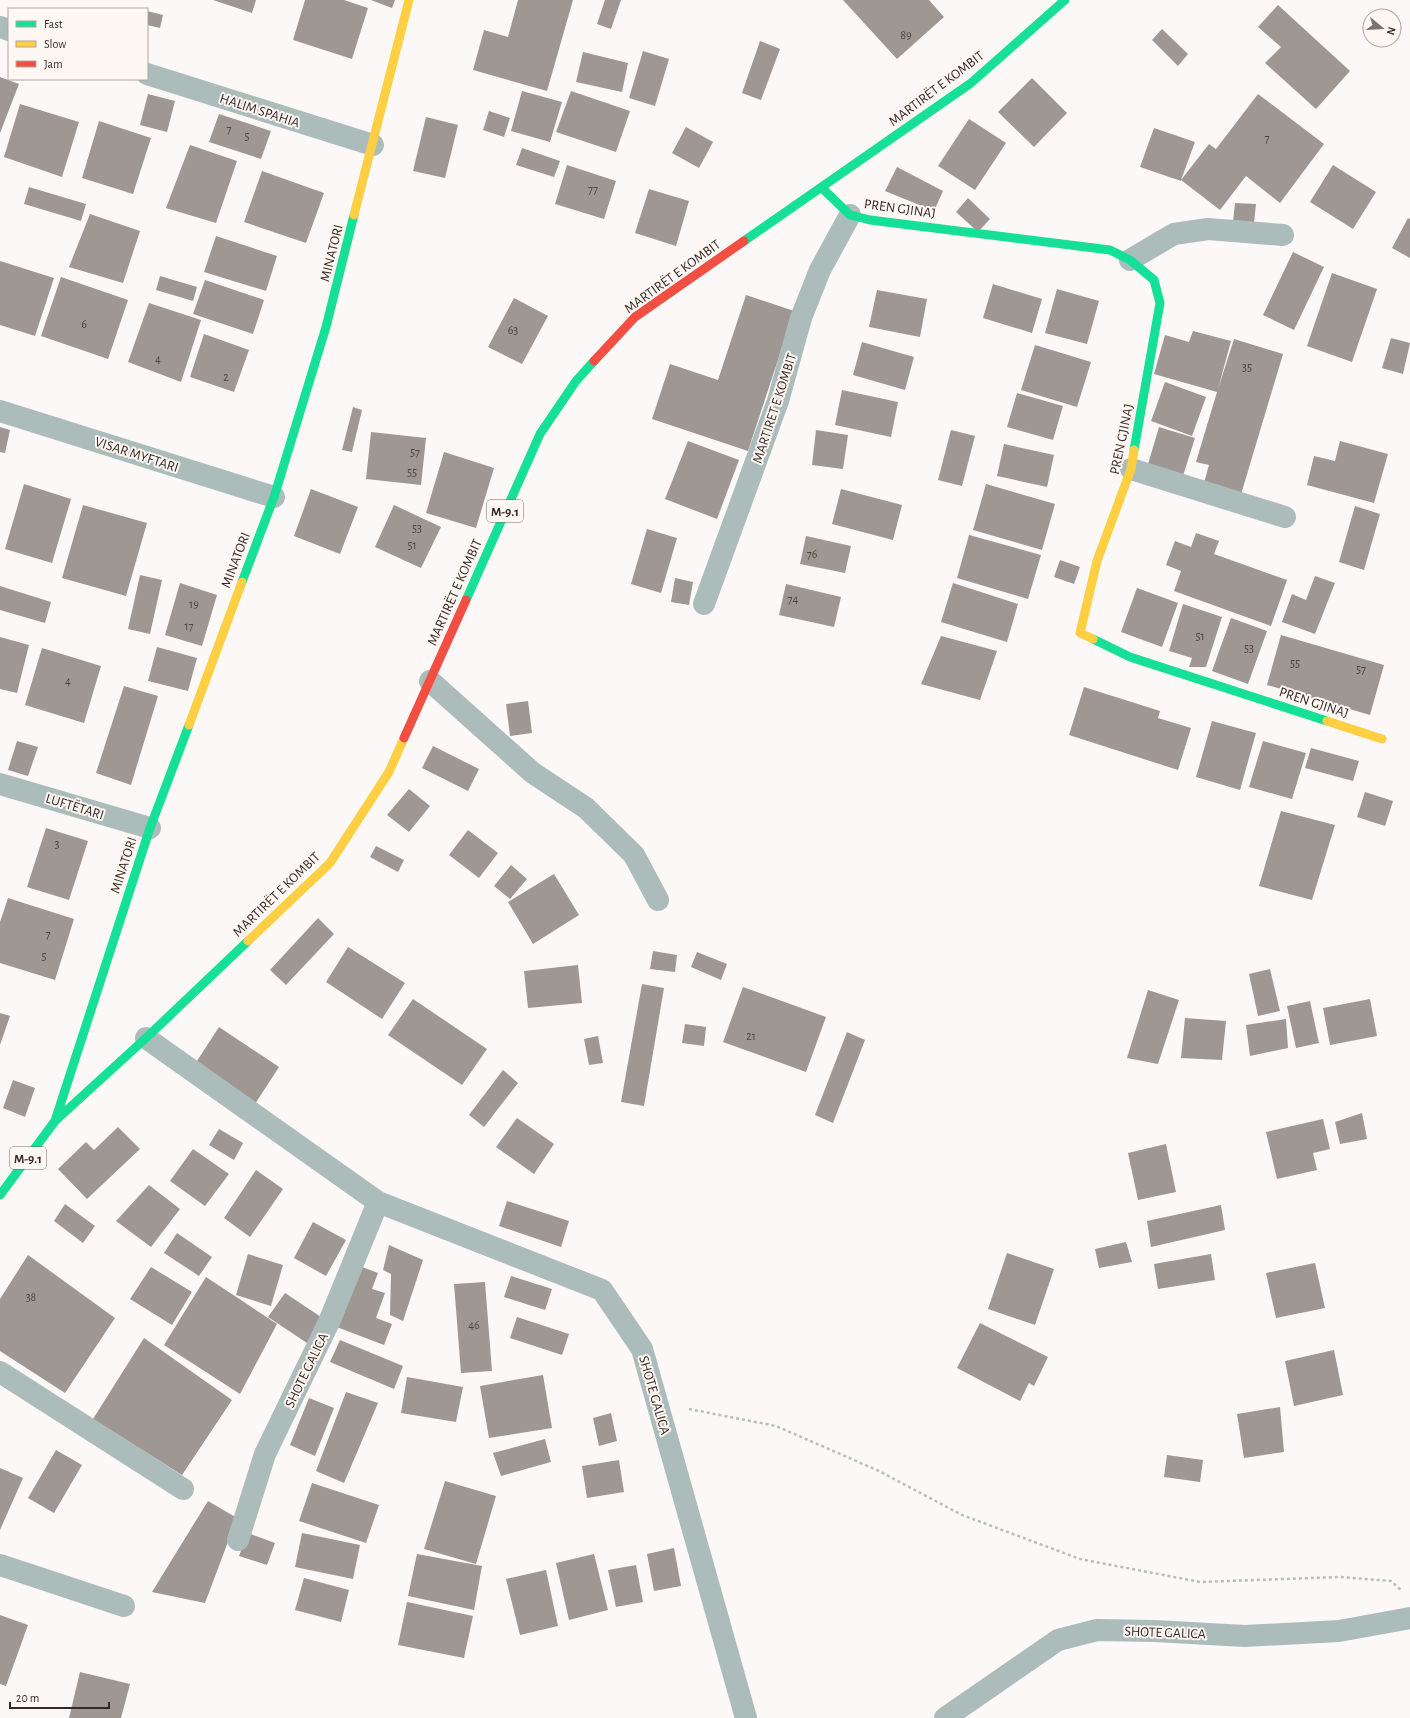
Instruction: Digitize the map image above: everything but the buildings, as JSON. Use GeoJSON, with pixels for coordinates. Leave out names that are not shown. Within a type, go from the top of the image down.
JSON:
{"type":"FeatureCollection","features":[{"type":"Feature","properties":{"kind":"street","name":"MINATORI"},"geometry":{"type":"LineString","coordinates":[[55,1121],[150,828],[274,497],[326,327],[409,0]]}},
{"type":"Feature","properties":{"kind":"street","name":"MARTIRËT E KOMBIT"},"geometry":{"type":"LineString","coordinates":[[0,1194],[8,1173],[55,1121],[146,1038],[330,863],[389,772],[540,434],[576,381],[635,317],[971,83],[1065,0]]}},
{"type":"Feature","properties":{"kind":"street","name":"HALIM SPAHIA"},"geometry":{"type":"LineString","coordinates":[[148,74],[373,145]]}},
{"type":"Feature","properties":{"kind":"street","name":"PREN GJINAJ"},"geometry":{"type":"LineString","coordinates":[[822,188],[850,215],[870,220],[1110,250],[1130,260],[1154,280],[1160,304],[1132,469],[1097,561],[1080,633],[1130,657],[1382,738]]}},
{"type":"Feature","properties":{"kind":"street","name":"MARTIRET E KOMBIT"},"geometry":{"type":"LineString","coordinates":[[704,604],[778,401],[801,318],[820,270],[850,215]]}},
{"type":"Feature","properties":{"kind":"street"},"geometry":{"type":"LineString","coordinates":[[1130,260],[1174,234],[1208,229],[1283,235]]}},
{"type":"Feature","properties":{"kind":"street","name":"VISAR MYFTARI"},"geometry":{"type":"LineString","coordinates":[[0,411],[274,497]]}},
{"type":"Feature","properties":{"kind":"street"},"geometry":{"type":"LineString","coordinates":[[1132,469],[1285,517]]}},
{"type":"Feature","properties":{"kind":"street"},"geometry":{"type":"LineString","coordinates":[[430,681],[533,773],[592,813],[634,855],[658,900]]}},
{"type":"Feature","properties":{"kind":"street","name":"LUFTËTARI"},"geometry":{"type":"LineString","coordinates":[[0,784],[150,828]]}},
{"type":"Feature","properties":{"kind":"street","name":"SHOTE GALICA"},"geometry":{"type":"LineString","coordinates":[[146,1038],[378,1202],[602,1290],[642,1349],[746,1718]]}},
{"type":"Feature","properties":{"kind":"street","name":"SHOTE GALICA"},"geometry":{"type":"LineString","coordinates":[[238,1540],[266,1454],[329,1322],[378,1202]]}},
{"type":"Feature","properties":{"kind":"street"},"geometry":{"type":"LineString","coordinates":[[0,1372],[183,1489]]}},
{"type":"Feature","properties":{"kind":"street"},"geometry":{"type":"LineString","coordinates":[[0,1565],[124,1606]]}},
{"type":"Feature","properties":{"kind":"street","name":"SHOTE GALICA"},"geometry":{"type":"LineString","coordinates":[[945,1718],[1058,1640],[1097,1630],[1253,1635],[1339,1631],[1410,1618]]}},
{"type":"Feature","properties":{"kind":"path"},"geometry":{"type":"LineString","coordinates":[[657,1403],[776,1426],[879,1471],[962,1515],[1080,1559],[1200,1582],[1340,1577],[1391,1581],[1402,1591]]}},
{"type":"Feature","properties":{"kind":"traffic: fast"},"geometry":{"type":"LineString","coordinates":[[744,241],[971,83],[1065,0]]}},
{"type":"Feature","properties":{"kind":"traffic: fast"},"geometry":{"type":"LineString","coordinates":[[822,188],[850,215],[870,220],[1110,250],[1130,260],[1154,280],[1160,303],[1134,450]]}},
{"type":"Feature","properties":{"kind":"traffic: fast"},"geometry":{"type":"LineString","coordinates":[[242,582],[274,497],[326,327],[354,215]]}},
{"type":"Feature","properties":{"kind":"traffic: fast"},"geometry":{"type":"LineString","coordinates":[[466,600],[540,434],[576,381],[594,361]]}},
{"type":"Feature","properties":{"kind":"traffic: fast"},"geometry":{"type":"LineString","coordinates":[[1093,639],[1130,657],[1327,721]]}},
{"type":"Feature","properties":{"kind":"traffic: fast"},"geometry":{"type":"LineString","coordinates":[[55,1121],[150,828],[189,725]]}},
{"type":"Feature","properties":{"kind":"traffic: fast"},"geometry":{"type":"LineString","coordinates":[[0,1195],[55,1121],[146,1038],[248,941]]}},
{"type":"Feature","properties":{"kind":"traffic: slow"},"geometry":{"type":"LineString","coordinates":[[354,215],[409,0]]}},
{"type":"Feature","properties":{"kind":"traffic: slow"},"geometry":{"type":"LineString","coordinates":[[1093,639],[1080,633],[1097,561],[1131,469],[1134,450]]}},
{"type":"Feature","properties":{"kind":"traffic: slow"},"geometry":{"type":"LineString","coordinates":[[189,725],[242,582]]}},
{"type":"Feature","properties":{"kind":"traffic: slow"},"geometry":{"type":"LineString","coordinates":[[1327,721],[1382,739]]}},
{"type":"Feature","properties":{"kind":"traffic: slow"},"geometry":{"type":"LineString","coordinates":[[248,941],[330,863],[389,772],[404,738]]}},
{"type":"Feature","properties":{"kind":"traffic: jam"},"geometry":{"type":"LineString","coordinates":[[594,361],[635,317],[744,241]]}},
{"type":"Feature","properties":{"kind":"traffic: jam"},"geometry":{"type":"LineString","coordinates":[[404,738],[466,600]]}}]}
